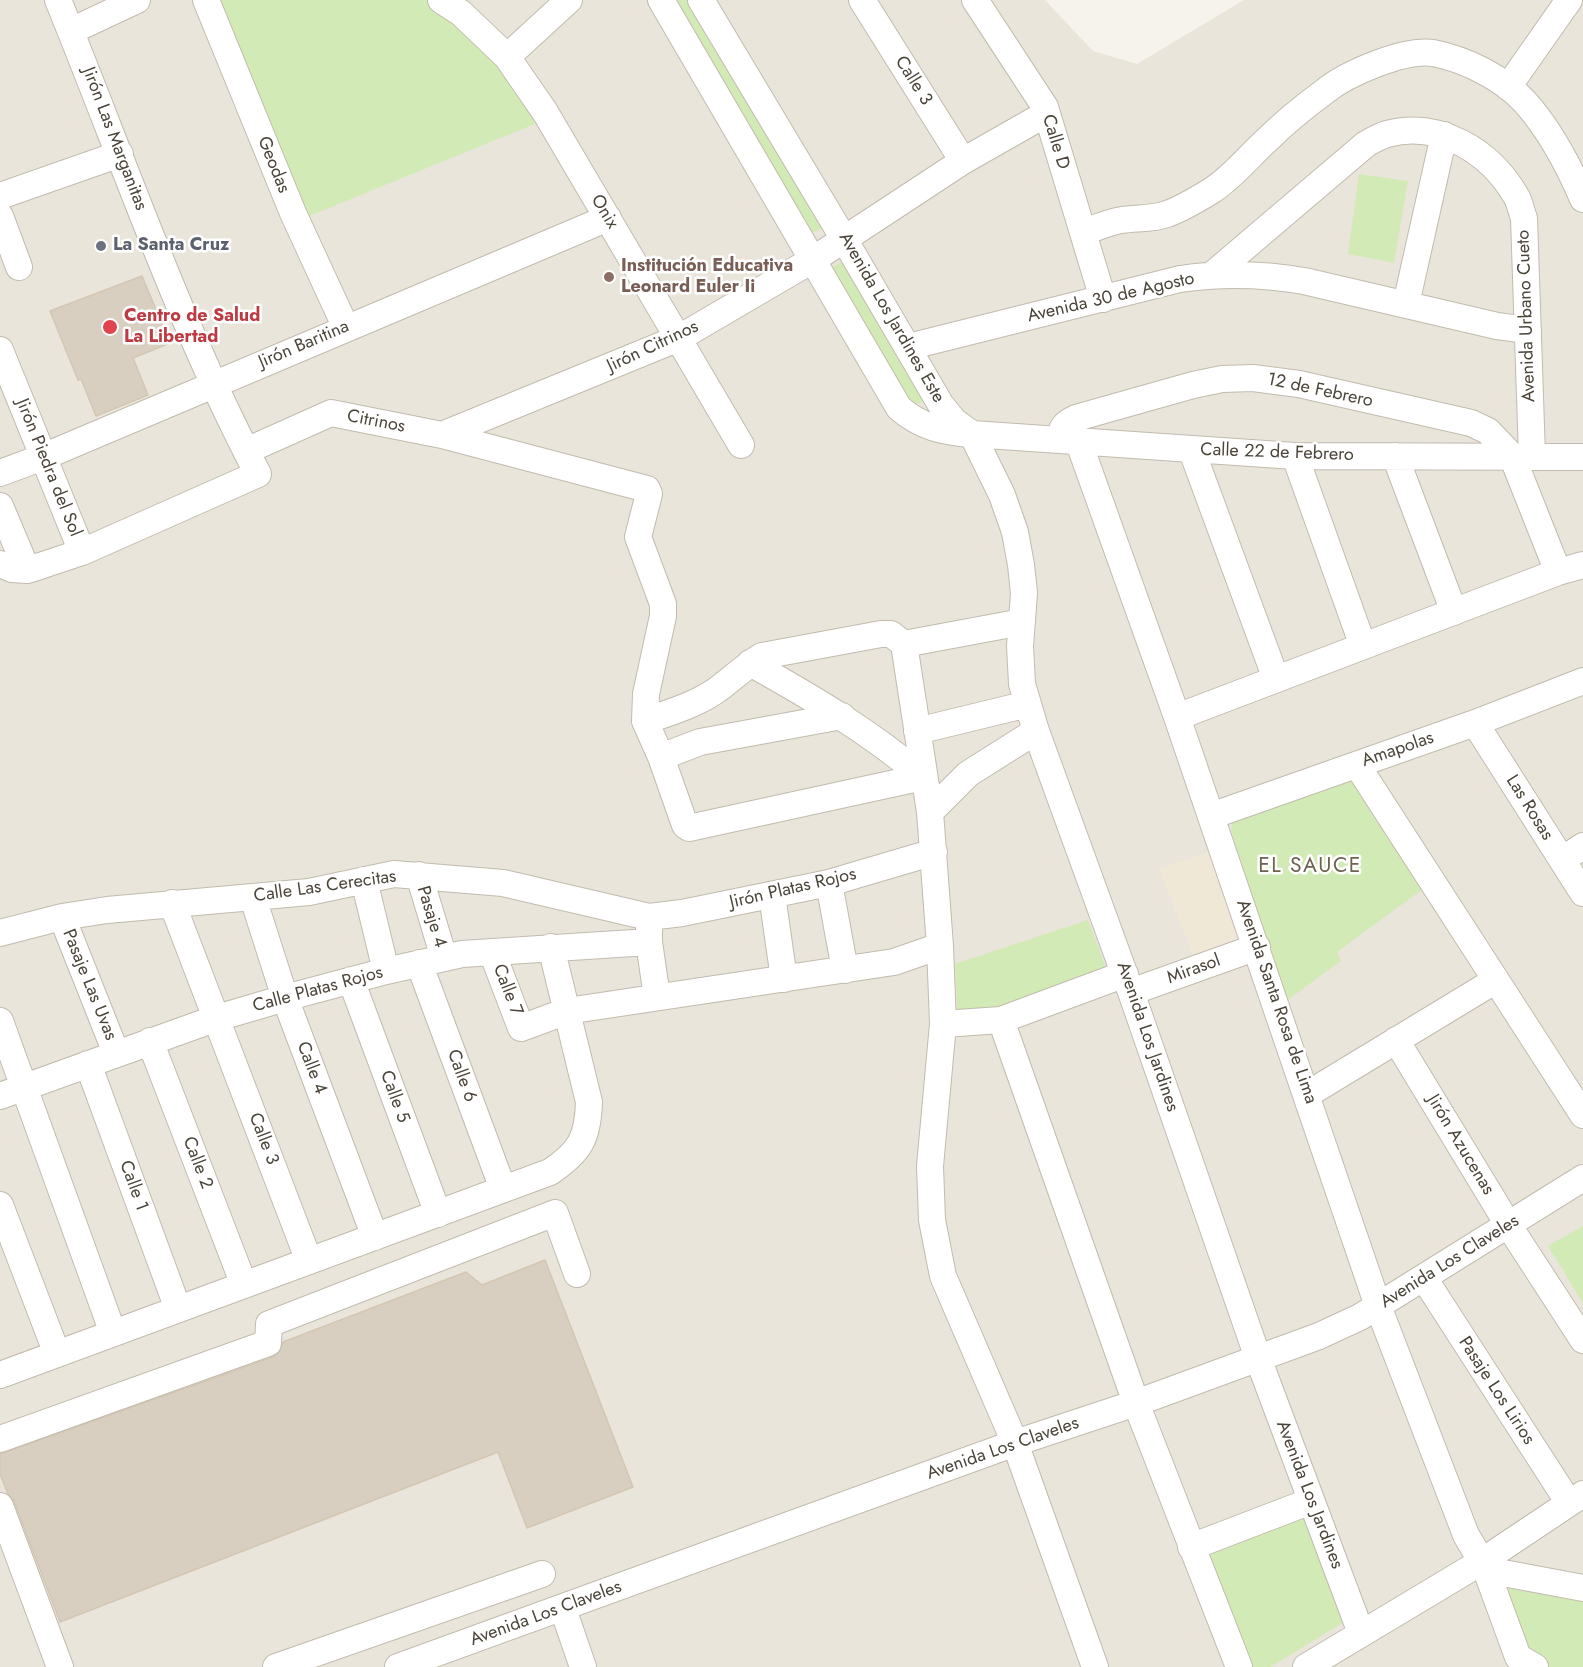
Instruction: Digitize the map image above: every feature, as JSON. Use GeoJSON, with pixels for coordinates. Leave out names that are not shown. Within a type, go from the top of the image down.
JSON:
{"type":"FeatureCollection","features":[{"type":"Feature","properties":{"kind":"street","name":"Jirón Las Marganitas"},"geometry":{"type":"LineString","coordinates":[[58,0],[171,289],[213,384],[258,474],[82,552]]}},
{"type":"Feature","properties":{"kind":"street"},"geometry":{"type":"LineString","coordinates":[[71,31],[137,0]]}},
{"type":"Feature","properties":{"kind":"street","name":"Geodas"},"geometry":{"type":"LineString","coordinates":[[207,0],[293,213],[346,327]]}},
{"type":"Feature","properties":{"kind":"street","name":"Onix"},"geometry":{"type":"LineString","coordinates":[[441,0],[461,13],[507,57],[545,112],[741,445]]}},
{"type":"Feature","properties":{"kind":"street"},"geometry":{"type":"LineString","coordinates":[[507,57],[569,0]]}},
{"type":"Feature","properties":{"kind":"street","name":"Avenida Los Jardines Este"},"geometry":{"type":"LineString","coordinates":[[661,0],[899,408],[926,426],[944,432],[972,434]]}},
{"type":"Feature","properties":{"kind":"street","name":"Avenida Los Jardines Este"},"geometry":{"type":"LineString","coordinates":[[701,0],[941,405],[954,421],[972,434]]}},
{"type":"Feature","properties":{"kind":"street","name":"Calle 3"},"geometry":{"type":"LineString","coordinates":[[862,0],[963,161]]}},
{"type":"Feature","properties":{"kind":"street","name":"Calle D"},"geometry":{"type":"LineString","coordinates":[[975,0],[1045,107],[1103,298]]}},
{"type":"Feature","properties":{"kind":"street"},"geometry":{"type":"LineString","coordinates":[[1508,87],[1569,0]]}},
{"type":"Feature","properties":{"kind":"street"},"geometry":{"type":"LineString","coordinates":[[1083,232],[1119,220],[1166,215],[1211,191],[1325,90],[1354,73],[1387,60],[1414,54],[1432,53],[1479,70],[1508,87],[1574,155],[1583,199]]}},
{"type":"Feature","properties":{"kind":"street","name":"Jirón Citrinos"},"geometry":{"type":"LineString","coordinates":[[442,435],[679,338],[813,259],[963,161],[1035,120]]}},
{"type":"Feature","properties":{"kind":"street","name":"Avenida Urbano Cueto"},"geometry":{"type":"LineString","coordinates":[[1212,275],[1366,144],[1385,134],[1405,130],[1424,131],[1444,135],[1467,145],[1487,160],[1517,197],[1524,218],[1528,330],[1522,456]]}},
{"type":"Feature","properties":{"kind":"street"},"geometry":{"type":"LineString","coordinates":[[1407,304],[1444,135]]}},
{"type":"Feature","properties":{"kind":"street"},"geometry":{"type":"LineString","coordinates":[[0,195],[120,154]]}},
{"type":"Feature","properties":{"kind":"street"},"geometry":{"type":"LineString","coordinates":[[0,216],[19,267]]}},
{"type":"Feature","properties":{"kind":"street","name":"Jirón Baritina"},"geometry":{"type":"LineString","coordinates":[[0,473],[43,457],[608,218]]}},
{"type":"Feature","properties":{"kind":"street","name":"Avenida 30 de Agosto"},"geometry":{"type":"LineString","coordinates":[[908,347],[1180,279],[1212,275],[1278,277],[1407,304],[1497,326],[1528,330]]}},
{"type":"Feature","properties":{"kind":"street","name":"Jirón Piedra del Sol"},"geometry":{"type":"LineString","coordinates":[[0,350],[82,552]]}},
{"type":"Feature","properties":{"kind":"street","name":"12 de Febrero"},"geometry":{"type":"LineString","coordinates":[[1069,440],[1061,429],[1067,422],[1076,418],[1222,378],[1253,378],[1299,384],[1471,423],[1488,431],[1522,456]]}},
{"type":"Feature","properties":{"kind":"street","name":"Citrinos"},"geometry":{"type":"LineString","coordinates":[[246,451],[331,413],[442,435],[647,489],[649,494],[638,537],[663,604],[663,616],[646,694],[645,721]]}},
{"type":"Feature","properties":{"kind":"street","name":"Calle 22 de Febrero"},"geometry":{"type":"LineString","coordinates":[[972,434],[1192,451],[1295,456],[1583,457]]}},
{"type":"Feature","properties":{"kind":"street","name":"Avenida Los Jardines"},"geometry":{"type":"LineString","coordinates":[[972,434],[1002,495],[1015,532],[1024,593],[1022,684],[1036,731],[1128,983],[1258,1358],[1361,1633]]}},
{"type":"Feature","properties":{"kind":"street","name":"Avenida Santa Rosa de Lima"},"geometry":{"type":"LineString","coordinates":[[1069,440],[1177,717],[1308,1094],[1378,1306],[1466,1535],[1483,1564],[1518,1657],[1534,1667]]}},
{"type":"Feature","properties":{"kind":"street"},"geometry":{"type":"LineString","coordinates":[[1192,451],[1276,679]]}},
{"type":"Feature","properties":{"kind":"street"},"geometry":{"type":"LineString","coordinates":[[1295,456],[1363,646]]}},
{"type":"Feature","properties":{"kind":"street"},"geometry":{"type":"LineString","coordinates":[[1395,456],[1454,612]]}},
{"type":"Feature","properties":{"kind":"street"},"geometry":{"type":"LineString","coordinates":[[1522,456],[1558,572]]}},
{"type":"Feature","properties":{"kind":"street"},"geometry":{"type":"LineString","coordinates":[[0,506],[27,570]]}},
{"type":"Feature","properties":{"kind":"street"},"geometry":{"type":"LineString","coordinates":[[0,564],[12,569],[27,570],[82,552]]}},
{"type":"Feature","properties":{"kind":"street"},"geometry":{"type":"LineString","coordinates":[[1177,717],[1558,572],[1583,565]]}},
{"type":"Feature","properties":{"kind":"street"},"geometry":{"type":"LineString","coordinates":[[904,644],[1022,621]]}},
{"type":"Feature","properties":{"kind":"street"},"geometry":{"type":"LineString","coordinates":[[923,777],[688,828],[645,721],[680,710],[704,698],[762,656],[881,634],[891,634],[904,644],[930,812],[940,946],[943,1024],[930,1166],[932,1220],[943,1276],[1015,1443],[1095,1667]]}},
{"type":"Feature","properties":{"kind":"street"},"geometry":{"type":"LineString","coordinates":[[750,663],[788,683],[842,717],[891,750],[923,777]]}},
{"type":"Feature","properties":{"kind":"street","name":"Amapolas"},"geometry":{"type":"LineString","coordinates":[[1211,816],[1475,723],[1583,681]]}},
{"type":"Feature","properties":{"kind":"street"},"geometry":{"type":"LineString","coordinates":[[916,730],[1028,704]]}},
{"type":"Feature","properties":{"kind":"street"},"geometry":{"type":"LineString","coordinates":[[661,757],[700,742],[842,717]]}},
{"type":"Feature","properties":{"kind":"street","name":"Las Rosas"},"geometry":{"type":"LineString","coordinates":[[1475,723],[1583,892]]}},
{"type":"Feature","properties":{"kind":"street"},"geometry":{"type":"LineString","coordinates":[[930,812],[968,774],[1036,731]]}},
{"type":"Feature","properties":{"kind":"street"},"geometry":{"type":"LineString","coordinates":[[1357,765],[1583,1115]]}},
{"type":"Feature","properties":{"kind":"street"},"geometry":{"type":"LineString","coordinates":[[1562,860],[1583,846]]}},
{"type":"Feature","properties":{"kind":"street","name":"Jirón Platas Rojos"},"geometry":{"type":"LineString","coordinates":[[649,929],[682,913],[829,883],[934,852]]}},
{"type":"Feature","properties":{"kind":"street","name":"Calle Las Cerecitas"},"geometry":{"type":"LineString","coordinates":[[0,933],[62,917],[107,910],[254,898],[335,888],[394,874],[503,883],[649,929]]}},
{"type":"Feature","properties":{"kind":"street","name":"Pasaje 4"},"geometry":{"type":"LineString","coordinates":[[419,875],[431,961]]}},
{"type":"Feature","properties":{"kind":"street"},"geometry":{"type":"LineString","coordinates":[[364,880],[386,971]]}},
{"type":"Feature","properties":{"kind":"street"},"geometry":{"type":"LineString","coordinates":[[829,883],[845,970]]}},
{"type":"Feature","properties":{"kind":"street"},"geometry":{"type":"LineString","coordinates":[[772,895],[784,979]]}},
{"type":"Feature","properties":{"kind":"street","name":"Calle 4"},"geometry":{"type":"LineString","coordinates":[[254,898],[285,998],[375,1237]]}},
{"type":"Feature","properties":{"kind":"street"},"geometry":{"type":"LineString","coordinates":[[172,903],[217,1018]]}},
{"type":"Feature","properties":{"kind":"street","name":"Pasaje Las Uvas"},"geometry":{"type":"LineString","coordinates":[[62,917],[116,1053]]}},
{"type":"Feature","properties":{"kind":"street"},"geometry":{"type":"LineString","coordinates":[[649,929],[657,997]]}},
{"type":"Feature","properties":{"kind":"street","name":"Calle Platas Rojos"},"geometry":{"type":"LineString","coordinates":[[0,1096],[217,1018],[351,980],[431,961],[492,952],[552,947],[649,929]]}},
{"type":"Feature","properties":{"kind":"street"},"geometry":{"type":"LineString","coordinates":[[567,1011],[894,962],[940,946]]}},
{"type":"Feature","properties":{"kind":"street"},"geometry":{"type":"LineString","coordinates":[[0,1375],[550,1172],[568,1160],[582,1144],[589,1124],[589,1102],[552,947]]}},
{"type":"Feature","properties":{"kind":"street","name":"Mirasol"},"geometry":{"type":"LineString","coordinates":[[943,1024],[1001,1020],[1257,947]]}},
{"type":"Feature","properties":{"kind":"street","name":"Calle 7"},"geometry":{"type":"LineString","coordinates":[[492,952],[521,1028],[567,1011]]}},
{"type":"Feature","properties":{"kind":"street","name":"Calle 6"},"geometry":{"type":"LineString","coordinates":[[431,961],[503,1189]]}},
{"type":"Feature","properties":{"kind":"street","name":"Calle 5"},"geometry":{"type":"LineString","coordinates":[[351,980],[438,1214]]}},
{"type":"Feature","properties":{"kind":"street"},"geometry":{"type":"LineString","coordinates":[[1308,1094],[1496,980]]}},
{"type":"Feature","properties":{"kind":"street","name":"Calle 3"},"geometry":{"type":"LineString","coordinates":[[217,1018],[309,1261]]}},
{"type":"Feature","properties":{"kind":"street"},"geometry":{"type":"LineString","coordinates":[[1001,1020],[1136,1403],[1239,1667]]}},
{"type":"Feature","properties":{"kind":"street"},"geometry":{"type":"LineString","coordinates":[[0,1021],[114,1333]]}},
{"type":"Feature","properties":{"kind":"street","name":"Jirón Azucenas"},"geometry":{"type":"LineString","coordinates":[[1396,1040],[1509,1226],[1583,1340]]}},
{"type":"Feature","properties":{"kind":"street","name":"Calle 2"},"geometry":{"type":"LineString","coordinates":[[150,1041],[244,1285]]}},
{"type":"Feature","properties":{"kind":"street","name":"Calle 1"},"geometry":{"type":"LineString","coordinates":[[87,1064],[178,1309]]}},
{"type":"Feature","properties":{"kind":"street","name":"Avenida Los Claveles"},"geometry":{"type":"LineString","coordinates":[[398,1667],[1015,1443],[1136,1403],[1319,1336],[1360,1317],[1583,1178]]}},
{"type":"Feature","properties":{"kind":"street"},"geometry":{"type":"LineString","coordinates":[[0,1205],[57,1354]]}},
{"type":"Feature","properties":{"kind":"street"},"geometry":{"type":"LineString","coordinates":[[0,1439],[268,1343],[269,1324],[555,1213],[578,1274]]}},
{"type":"Feature","properties":{"kind":"street","name":"Pasaje Los Lirios"},"geometry":{"type":"LineString","coordinates":[[1424,1278],[1576,1498]]}},
{"type":"Feature","properties":{"kind":"street"},"geometry":{"type":"LineString","coordinates":[[1305,1667],[1483,1564],[1576,1498]]}},
{"type":"Feature","properties":{"kind":"street"},"geometry":{"type":"LineString","coordinates":[[1191,1547],[1311,1501]]}},
{"type":"Feature","properties":{"kind":"street"},"geometry":{"type":"LineString","coordinates":[[0,1506],[60,1667]]}},
{"type":"Feature","properties":{"kind":"street"},"geometry":{"type":"LineString","coordinates":[[1483,1564],[1503,1573],[1583,1588]]}},
{"type":"Feature","properties":{"kind":"street"},"geometry":{"type":"LineString","coordinates":[[276,1667],[542,1574]]}},
{"type":"Feature","properties":{"kind":"street"},"geometry":{"type":"LineString","coordinates":[[563,1609],[583,1667]]}},
{"type":"Feature","properties":{"kind":"shaded area"},"geometry":{"type":"Polygon","coordinates":[[[0,0],[1045,0],[1093,51],[1137,64],[1244,0],[1583,0],[1583,1667],[0,1667],[0,0]]]}},
{"type":"Feature","properties":{"kind":"shaded area"},"geometry":{"type":"Polygon","coordinates":[[[1211,851],[1242,937],[1194,958],[1159,869],[1211,851]]]}},
{"type":"Feature","properties":{"kind":"green space"},"geometry":{"type":"Polygon","coordinates":[[[207,0],[441,0],[547,119],[297,221],[207,0]]]}},
{"type":"Feature","properties":{"kind":"green space"},"geometry":{"type":"Polygon","coordinates":[[[668,0],[694,0],[826,223],[821,229],[811,233],[668,0]]]}},
{"type":"Feature","properties":{"kind":"green space"},"geometry":{"type":"Polygon","coordinates":[[[1359,174],[1408,181],[1394,263],[1348,254],[1359,174]]]}},
{"type":"Feature","properties":{"kind":"green space"},"geometry":{"type":"Polygon","coordinates":[[[843,261],[926,395],[924,401],[913,405],[905,401],[832,273],[832,267],[843,261]]]}},
{"type":"Feature","properties":{"kind":"green space"},"geometry":{"type":"Polygon","coordinates":[[[1362,776],[1431,883],[1337,952],[1341,961],[1286,1001],[1231,830],[1232,823],[1362,776]]]}},
{"type":"Feature","properties":{"kind":"green space"},"geometry":{"type":"Polygon","coordinates":[[[1088,920],[1109,976],[958,1020],[955,964],[1088,920]]]}},
{"type":"Feature","properties":{"kind":"green space"},"geometry":{"type":"Polygon","coordinates":[[[1583,1226],[1583,1303],[1548,1246],[1583,1226]]]}},
{"type":"Feature","properties":{"kind":"green space"},"geometry":{"type":"Polygon","coordinates":[[[1306,1512],[1346,1621],[1270,1667],[1243,1667],[1200,1551],[1306,1512]]]}},
{"type":"Feature","properties":{"kind":"green space"},"geometry":{"type":"Polygon","coordinates":[[[1499,1580],[1583,1597],[1583,1667],[1545,1667],[1532,1661],[1499,1580]]]}},
{"type":"Feature","properties":{"kind":"building","name":"Centro de Salud La Libertad"},"geometry":{"type":"Polygon","coordinates":[[[142,276],[170,343],[133,358],[148,395],[96,416],[81,379],[78,380],[50,311],[142,276]]]}},
{"type":"Feature","properties":{"kind":"building"},"geometry":{"type":"Polygon","coordinates":[[[545,1260],[633,1487],[527,1528],[498,1452],[60,1622],[14,1501],[8,1494],[0,1474],[0,1454],[273,1357],[280,1351],[283,1342],[466,1272],[482,1285],[545,1260]]]}},
{"type":"Feature","properties":{"kind":"place","name":"La Santa Cruz"},"geometry":{"type":"Point","coordinates":[101,246]}},
{"type":"Feature","properties":{"kind":"place","name":"Institución Educativa Leonard Euler Ii"},"geometry":{"type":"Point","coordinates":[609,277]}},
{"type":"Feature","properties":{"kind":"place","name":"Centro de Salud La Libertad"},"geometry":{"type":"Point","coordinates":[110,327]}},
{"type":"Feature","properties":{"kind":"district","name":"EL SAUCE"},"geometry":{"type":"Point","coordinates":[1310,867]}}]}
